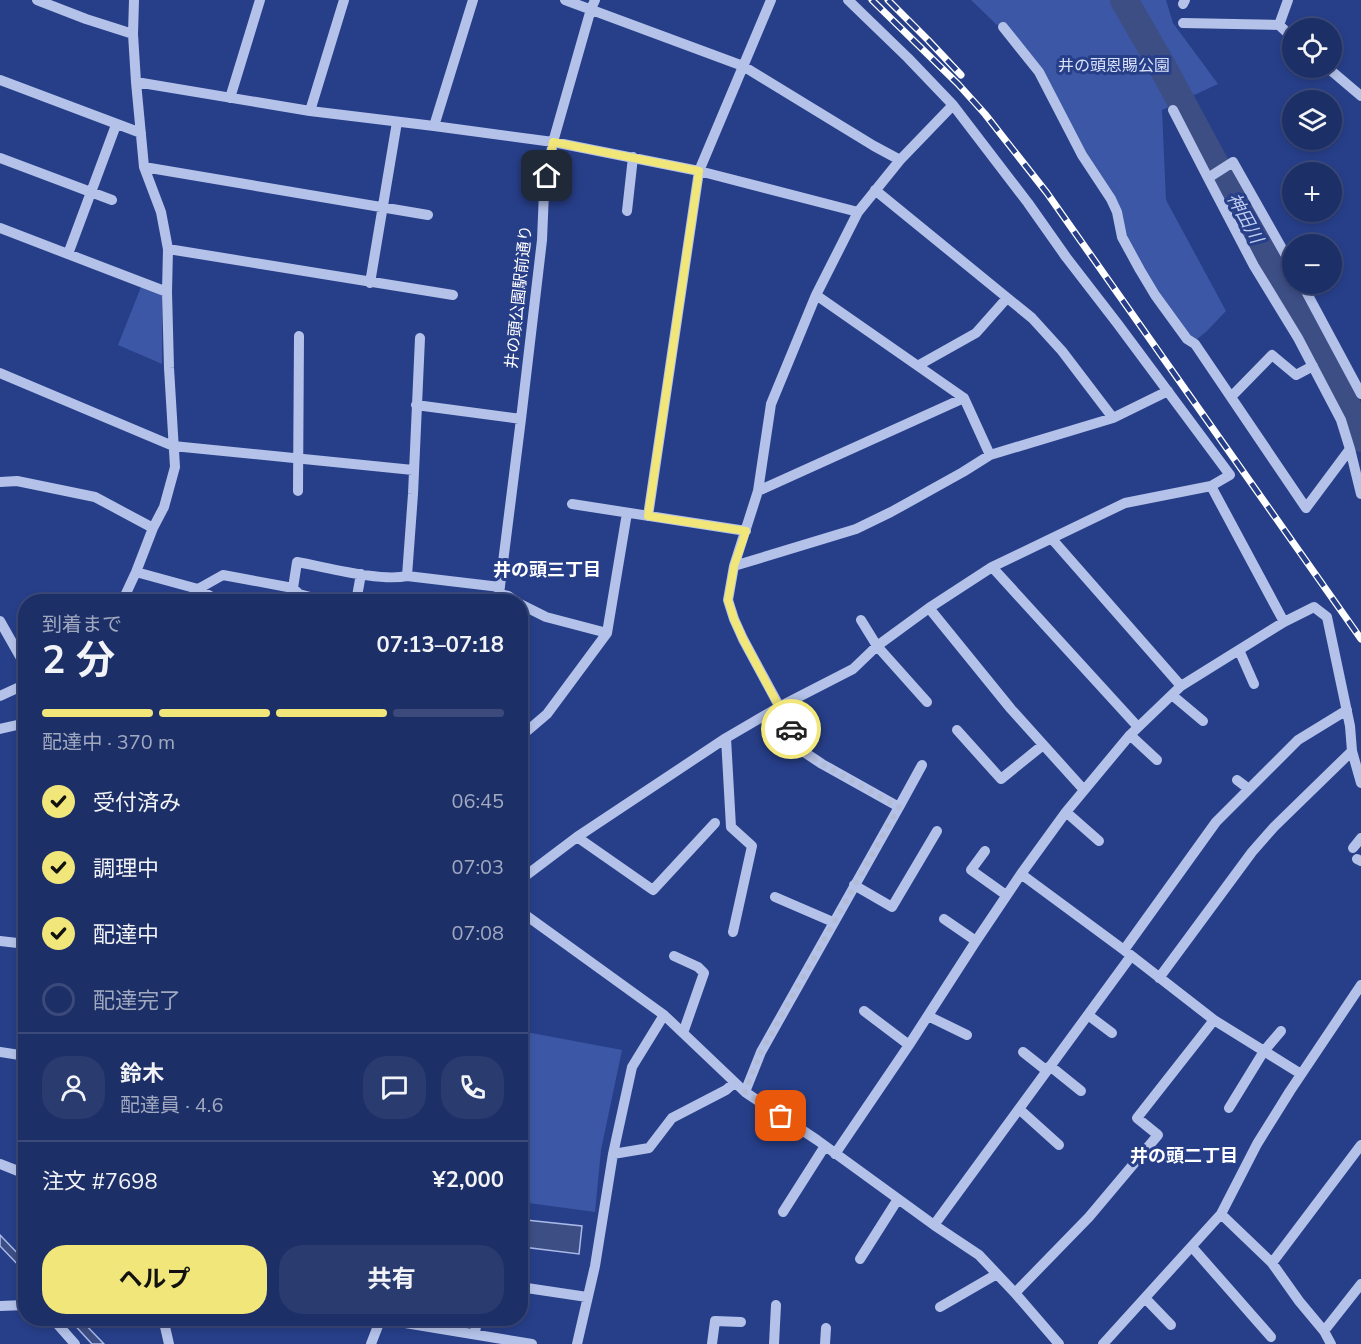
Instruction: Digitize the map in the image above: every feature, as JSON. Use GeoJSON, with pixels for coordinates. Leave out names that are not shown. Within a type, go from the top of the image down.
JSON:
{"type":"FeatureCollection","features":[{"type":"Feature","properties":{"kind":"street"},"geometry":{"type":"LineString","coordinates":[[37,0],[134,34]]}},
{"type":"Feature","properties":{"kind":"street"},"geometry":{"type":"LineString","coordinates":[[126,594],[153,528],[165,507],[175,467],[169,368],[168,249],[161,212],[144,167],[136,82],[134,0]]}},
{"type":"Feature","properties":{"kind":"street"},"geometry":{"type":"LineString","coordinates":[[230,98],[260,0]]}},
{"type":"Feature","properties":{"kind":"street"},"geometry":{"type":"LineString","coordinates":[[310,111],[344,0]]}},
{"type":"Feature","properties":{"kind":"street"},"geometry":{"type":"LineString","coordinates":[[434,126],[473,0]]}},
{"type":"Feature","properties":{"kind":"street"},"geometry":{"type":"LineString","coordinates":[[565,0],[593,4],[743,66],[900,160]]}},
{"type":"Feature","properties":{"kind":"street"},"geometry":{"type":"LineString","coordinates":[[648,516],[699,171],[771,0]]}},
{"type":"Feature","properties":{"kind":"street"},"geometry":{"type":"LineString","coordinates":[[528,874],[577,837],[726,738],[779,707],[853,669],[877,646],[929,608],[992,567],[1125,503],[1211,486],[1230,476],[953,105],[848,0]]}},
{"type":"Feature","properties":{"kind":"street"},"geometry":{"type":"LineString","coordinates":[[1279,25],[1288,0]]}},
{"type":"Feature","properties":{"kind":"street","name":"井の頭公園駅前通り"},"geometry":{"type":"LineString","coordinates":[[499,594],[542,240],[544,192],[553,142],[593,4]]}},
{"type":"Feature","properties":{"kind":"street"},"geometry":{"type":"LineString","coordinates":[[1183,23],[1279,25],[1282,28]]}},
{"type":"Feature","properties":{"kind":"street"},"geometry":{"type":"LineString","coordinates":[[1003,27],[1039,72],[1082,155],[1111,199],[1118,213],[1122,237],[1155,295],[1187,339],[1195,344],[1306,508],[1355,454]]}},
{"type":"Feature","properties":{"kind":"street"},"geometry":{"type":"LineString","coordinates":[[1340,78],[1361,96]]}},
{"type":"Feature","properties":{"kind":"street"},"geometry":{"type":"LineString","coordinates":[[0,80],[141,133]]}},
{"type":"Feature","properties":{"kind":"street"},"geometry":{"type":"LineString","coordinates":[[136,82],[310,111],[553,142],[699,171],[858,212]]}},
{"type":"Feature","properties":{"kind":"street"},"geometry":{"type":"LineString","coordinates":[[899,807],[804,752],[743,639],[728,600],[734,566],[758,491],[771,404],[816,295],[858,212],[900,160],[953,105]]}},
{"type":"Feature","properties":{"kind":"street"},"geometry":{"type":"LineString","coordinates":[[1173,110],[1210,177],[1254,266],[1298,338],[1341,420],[1355,454],[1361,494]]}},
{"type":"Feature","properties":{"kind":"street"},"geometry":{"type":"LineString","coordinates":[[370,283],[397,122]]}},
{"type":"Feature","properties":{"kind":"street"},"geometry":{"type":"LineString","coordinates":[[68,254],[116,125]]}},
{"type":"Feature","properties":{"kind":"street"},"geometry":{"type":"LineString","coordinates":[[627,211],[633,157]]}},
{"type":"Feature","properties":{"kind":"street"},"geometry":{"type":"LineString","coordinates":[[0,158],[112,200]]}},
{"type":"Feature","properties":{"kind":"street"},"geometry":{"type":"LineString","coordinates":[[1210,177],[1233,162],[1282,249]]}},
{"type":"Feature","properties":{"kind":"street"},"geometry":{"type":"LineString","coordinates":[[144,167],[428,215]]}},
{"type":"Feature","properties":{"kind":"street"},"geometry":{"type":"LineString","coordinates":[[875,190],[1032,318],[1062,351],[1113,418]]}},
{"type":"Feature","properties":{"kind":"street"},"geometry":{"type":"LineString","coordinates":[[0,228],[167,292]]}},
{"type":"Feature","properties":{"kind":"street"},"geometry":{"type":"LineString","coordinates":[[168,249],[453,296]]}},
{"type":"Feature","properties":{"kind":"street"},"geometry":{"type":"LineString","coordinates":[[1307,294],[1361,394]]}},
{"type":"Feature","properties":{"kind":"street"},"geometry":{"type":"LineString","coordinates":[[816,295],[964,398],[990,455]]}},
{"type":"Feature","properties":{"kind":"street"},"geometry":{"type":"LineString","coordinates":[[919,365],[976,333],[1007,298]]}},
{"type":"Feature","properties":{"kind":"street"},"geometry":{"type":"LineString","coordinates":[[298,491],[299,336]]}},
{"type":"Feature","properties":{"kind":"street"},"geometry":{"type":"LineString","coordinates":[[408,576],[420,338]]}},
{"type":"Feature","properties":{"kind":"street"},"geometry":{"type":"LineString","coordinates":[[1231,397],[1272,355],[1296,375],[1313,366]]}},
{"type":"Feature","properties":{"kind":"street"},"geometry":{"type":"LineString","coordinates":[[0,373],[173,446],[413,470]]}},
{"type":"Feature","properties":{"kind":"street"},"geometry":{"type":"LineString","coordinates":[[734,566],[856,529],[953,478],[990,455],[1113,418],[1168,391]]}},
{"type":"Feature","properties":{"kind":"street"},"geometry":{"type":"LineString","coordinates":[[758,491],[964,398]]}},
{"type":"Feature","properties":{"kind":"street"},"geometry":{"type":"LineString","coordinates":[[417,405],[521,420]]}},
{"type":"Feature","properties":{"kind":"street"},"geometry":{"type":"LineString","coordinates":[[0,483],[17,481],[95,497],[153,528]]}},
{"type":"Feature","properties":{"kind":"street"},"geometry":{"type":"LineString","coordinates":[[1211,486],[1284,622]]}},
{"type":"Feature","properties":{"kind":"street"},"geometry":{"type":"LineString","coordinates":[[572,504],[746,531]]}},
{"type":"Feature","properties":{"kind":"street"},"geometry":{"type":"LineString","coordinates":[[528,730],[547,714],[607,633],[627,513]]}},
{"type":"Feature","properties":{"kind":"street"},"geometry":{"type":"LineString","coordinates":[[1052,539],[1181,686]]}},
{"type":"Feature","properties":{"kind":"street"},"geometry":{"type":"LineString","coordinates":[[293,588],[297,562],[361,574],[398,578],[408,576],[499,594]]}},
{"type":"Feature","properties":{"kind":"street"},"geometry":{"type":"LineString","coordinates":[[992,567],[1157,760]]}},
{"type":"Feature","properties":{"kind":"street"},"geometry":{"type":"LineString","coordinates":[[136,572],[198,589],[207,594]]}},
{"type":"Feature","properties":{"kind":"street"},"geometry":{"type":"LineString","coordinates":[[357,594],[361,574]]}},
{"type":"Feature","properties":{"kind":"street"},"geometry":{"type":"LineString","coordinates":[[198,589],[223,575],[293,588],[299,594]]}},
{"type":"Feature","properties":{"kind":"street"},"geometry":{"type":"LineString","coordinates":[[528,607],[546,617],[607,633]]}},
{"type":"Feature","properties":{"kind":"street"},"geometry":{"type":"LineString","coordinates":[[835,1154],[1006,895],[1066,812],[1134,731],[1181,686],[1284,622],[1314,607],[1327,617],[1350,726],[1352,751],[1361,783]]}},
{"type":"Feature","properties":{"kind":"street"},"geometry":{"type":"LineString","coordinates":[[929,608],[1011,709],[1084,790]]}},
{"type":"Feature","properties":{"kind":"street"},"geometry":{"type":"LineString","coordinates":[[861,620],[877,646],[927,702]]}},
{"type":"Feature","properties":{"kind":"street"},"geometry":{"type":"LineString","coordinates":[[0,621],[18,653]]}},
{"type":"Feature","properties":{"kind":"street"},"geometry":{"type":"LineString","coordinates":[[1239,650],[1254,684]]}},
{"type":"Feature","properties":{"kind":"street"},"geometry":{"type":"LineString","coordinates":[[0,696],[18,688]]}},
{"type":"Feature","properties":{"kind":"street"},"geometry":{"type":"LineString","coordinates":[[1172,695],[1203,721]]}},
{"type":"Feature","properties":{"kind":"street"},"geometry":{"type":"LineString","coordinates":[[934,1225],[1088,1015],[1216,822],[1298,740],[1347,710]]}},
{"type":"Feature","properties":{"kind":"street"},"geometry":{"type":"LineString","coordinates":[[0,729],[18,725]]}},
{"type":"Feature","properties":{"kind":"street"},"geometry":{"type":"LineString","coordinates":[[957,730],[1001,779],[1044,745]]}},
{"type":"Feature","properties":{"kind":"street"},"geometry":{"type":"LineString","coordinates":[[726,738],[731,827],[752,846],[733,932]]}},
{"type":"Feature","properties":{"kind":"street"},"geometry":{"type":"LineString","coordinates":[[1159,978],[1252,852],[1274,827],[1352,751]]}},
{"type":"Feature","properties":{"kind":"street"},"geometry":{"type":"LineString","coordinates":[[745,1092],[761,1052],[922,765]]}},
{"type":"Feature","properties":{"kind":"street"},"geometry":{"type":"LineString","coordinates":[[1237,780],[1249,789]]}},
{"type":"Feature","properties":{"kind":"street"},"geometry":{"type":"LineString","coordinates":[[1066,812],[1099,841]]}},
{"type":"Feature","properties":{"kind":"street"},"geometry":{"type":"LineString","coordinates":[[577,837],[653,890],[716,824]]}},
{"type":"Feature","properties":{"kind":"street"},"geometry":{"type":"LineString","coordinates":[[854,885],[892,907],[937,831]]}},
{"type":"Feature","properties":{"kind":"street"},"geometry":{"type":"LineString","coordinates":[[1353,848],[1361,838]]}},
{"type":"Feature","properties":{"kind":"street"},"geometry":{"type":"LineString","coordinates":[[985,851],[971,870],[1006,895]]}},
{"type":"Feature","properties":{"kind":"street"},"geometry":{"type":"LineString","coordinates":[[1021,874],[1214,1020],[1300,1074]]}},
{"type":"Feature","properties":{"kind":"street"},"geometry":{"type":"LineString","coordinates":[[775,897],[833,922]]}},
{"type":"Feature","properties":{"kind":"street"},"geometry":{"type":"LineString","coordinates":[[528,917],[664,1015],[745,1092],[979,1255],[1015,1293],[1057,1344]]}},
{"type":"Feature","properties":{"kind":"street"},"geometry":{"type":"LineString","coordinates":[[944,919],[976,941]]}},
{"type":"Feature","properties":{"kind":"street"},"geometry":{"type":"LineString","coordinates":[[0,941],[18,943]]}},
{"type":"Feature","properties":{"kind":"street"},"geometry":{"type":"LineString","coordinates":[[674,956],[698,967],[704,973],[683,1033]]}},
{"type":"Feature","properties":{"kind":"street"},"geometry":{"type":"LineString","coordinates":[[1103,1344],[1221,1214],[1257,1144],[1300,1074],[1361,985]]}},
{"type":"Feature","properties":{"kind":"street"},"geometry":{"type":"LineString","coordinates":[[864,1011],[909,1045]]}},
{"type":"Feature","properties":{"kind":"street"},"geometry":{"type":"LineString","coordinates":[[577,1344],[595,1266],[613,1154],[632,1067],[664,1015]]}},
{"type":"Feature","properties":{"kind":"street"},"geometry":{"type":"LineString","coordinates":[[1088,1015],[1112,1034]]}},
{"type":"Feature","properties":{"kind":"street"},"geometry":{"type":"LineString","coordinates":[[928,1016],[967,1035]]}},
{"type":"Feature","properties":{"kind":"street"},"geometry":{"type":"LineString","coordinates":[[1015,1293],[1089,1217],[1158,1136],[1137,1118],[1214,1020]]}},
{"type":"Feature","properties":{"kind":"street"},"geometry":{"type":"LineString","coordinates":[[1229,1108],[1264,1052],[1281,1031]]}},
{"type":"Feature","properties":{"kind":"street"},"geometry":{"type":"LineString","coordinates":[[0,1052],[18,1055]]}},
{"type":"Feature","properties":{"kind":"street"},"geometry":{"type":"LineString","coordinates":[[1023,1053],[1081,1091]]}},
{"type":"Feature","properties":{"kind":"street"},"geometry":{"type":"LineString","coordinates":[[613,1154],[649,1148],[672,1118],[726,1090],[734,1083]]}},
{"type":"Feature","properties":{"kind":"street"},"geometry":{"type":"LineString","coordinates":[[1019,1109],[1059,1145]]}},
{"type":"Feature","properties":{"kind":"street"},"geometry":{"type":"LineString","coordinates":[[1272,1263],[1361,1145]]}},
{"type":"Feature","properties":{"kind":"street"},"geometry":{"type":"LineString","coordinates":[[783,1212],[825,1146]]}},
{"type":"Feature","properties":{"kind":"street"},"geometry":{"type":"LineString","coordinates":[[0,1164],[18,1171]]}},
{"type":"Feature","properties":{"kind":"street"},"geometry":{"type":"LineString","coordinates":[[860,1259],[898,1199]]}},
{"type":"Feature","properties":{"kind":"street"},"geometry":{"type":"LineString","coordinates":[[1221,1214],[1272,1263],[1324,1331],[1331,1344]]}},
{"type":"Feature","properties":{"kind":"street"},"geometry":{"type":"LineString","coordinates":[[1192,1247],[1271,1337]]}},
{"type":"Feature","properties":{"kind":"street"},"geometry":{"type":"LineString","coordinates":[[940,1307],[997,1274]]}},
{"type":"Feature","properties":{"kind":"street"},"geometry":{"type":"LineString","coordinates":[[1324,1331],[1361,1284]]}},
{"type":"Feature","properties":{"kind":"street"},"geometry":{"type":"LineString","coordinates":[[528,1288],[587,1297]]}},
{"type":"Feature","properties":{"kind":"street"},"geometry":{"type":"LineString","coordinates":[[1145,1298],[1171,1325]]}},
{"type":"Feature","properties":{"kind":"street"},"geometry":{"type":"LineString","coordinates":[[0,1306],[18,1305]]}},
{"type":"Feature","properties":{"kind":"street"},"geometry":{"type":"LineString","coordinates":[[774,1344],[776,1305]]}},
{"type":"Feature","properties":{"kind":"street"},"geometry":{"type":"LineString","coordinates":[[712,1344],[715,1321],[741,1322]]}},
{"type":"Feature","properties":{"kind":"street"},"geometry":{"type":"LineString","coordinates":[[59,1326],[75,1344]]}},
{"type":"Feature","properties":{"kind":"street"},"geometry":{"type":"LineString","coordinates":[[165,1326],[169,1344]]}},
{"type":"Feature","properties":{"kind":"street"},"geometry":{"type":"LineString","coordinates":[[371,1344],[378,1326]]}},
{"type":"Feature","properties":{"kind":"street"},"geometry":{"type":"LineString","coordinates":[[428,1326],[532,1344]]}},
{"type":"Feature","properties":{"kind":"street"},"geometry":{"type":"LineString","coordinates":[[475,1334],[476,1326]]}},
{"type":"Feature","properties":{"kind":"street"},"geometry":{"type":"LineString","coordinates":[[825,1344],[826,1328]]}},
{"type":"Feature","properties":{"kind":"green space","name":"井の頭恩賜公園"},"geometry":{"type":"Polygon","coordinates":[[[971,0],[1166,0],[1173,23],[1218,84],[1162,110],[1166,200],[1226,311],[1197,339],[1191,337],[1165,303],[1139,261],[1087,154],[1041,68],[1001,22],[997,25],[971,0]]]}},
{"type":"Feature","properties":{"kind":"green space"},"geometry":{"type":"Polygon","coordinates":[[[141,287],[162,295],[162,364],[118,345],[141,287]]]}},
{"type":"Feature","properties":{"kind":"green space"},"geometry":{"type":"Polygon","coordinates":[[[528,1032],[622,1050],[601,1150],[595,1212],[528,1203],[528,1032]]]}},
{"type":"Feature","properties":{"kind":"shaded area"},"geometry":{"type":"Polygon","coordinates":[[[528,1220],[582,1226],[579,1254],[528,1248],[528,1220]]]}},
{"type":"Feature","properties":{"kind":"shaded area"},"geometry":{"type":"Polygon","coordinates":[[[0,1235],[18,1254],[18,1265],[0,1246],[0,1235]]]}},
{"type":"Feature","properties":{"kind":"shaded area"},"geometry":{"type":"Polygon","coordinates":[[[75,1326],[87,1326],[104,1344],[92,1344],[75,1326]]]}},
{"type":"Feature","properties":{"kind":"waterway","name":"神田川"},"geometry":{"type":"LineString","coordinates":[[1124,0],[1343,397],[1361,438]]}},
{"type":"Feature","properties":{"kind":"railway"},"geometry":{"type":"LineString","coordinates":[[872,0],[958,84],[985,114],[1047,193],[1361,639]]}},
{"type":"Feature","properties":{"kind":"railway"},"geometry":{"type":"LineString","coordinates":[[888,0],[961,75]]}},
{"type":"Feature","properties":{"kind":"way so far"},"geometry":{"type":"LineString","coordinates":[[781,1116],[745,1092],[761,1052],[899,807],[804,752],[791,729]]}},
{"type":"Feature","properties":{"kind":"district","name":"井の頭三丁目"},"geometry":{"type":"Point","coordinates":[547,570]}},
{"type":"Feature","properties":{"kind":"district","name":"井の頭二丁目"},"geometry":{"type":"Point","coordinates":[1184,1156]}},
{"type":"Feature","properties":{"kind":"route"},"geometry":{"type":"LineString","coordinates":[[547,176],[553,142],[699,171],[648,516],[746,531],[734,566],[728,600],[743,639],[791,729]]}}]}
